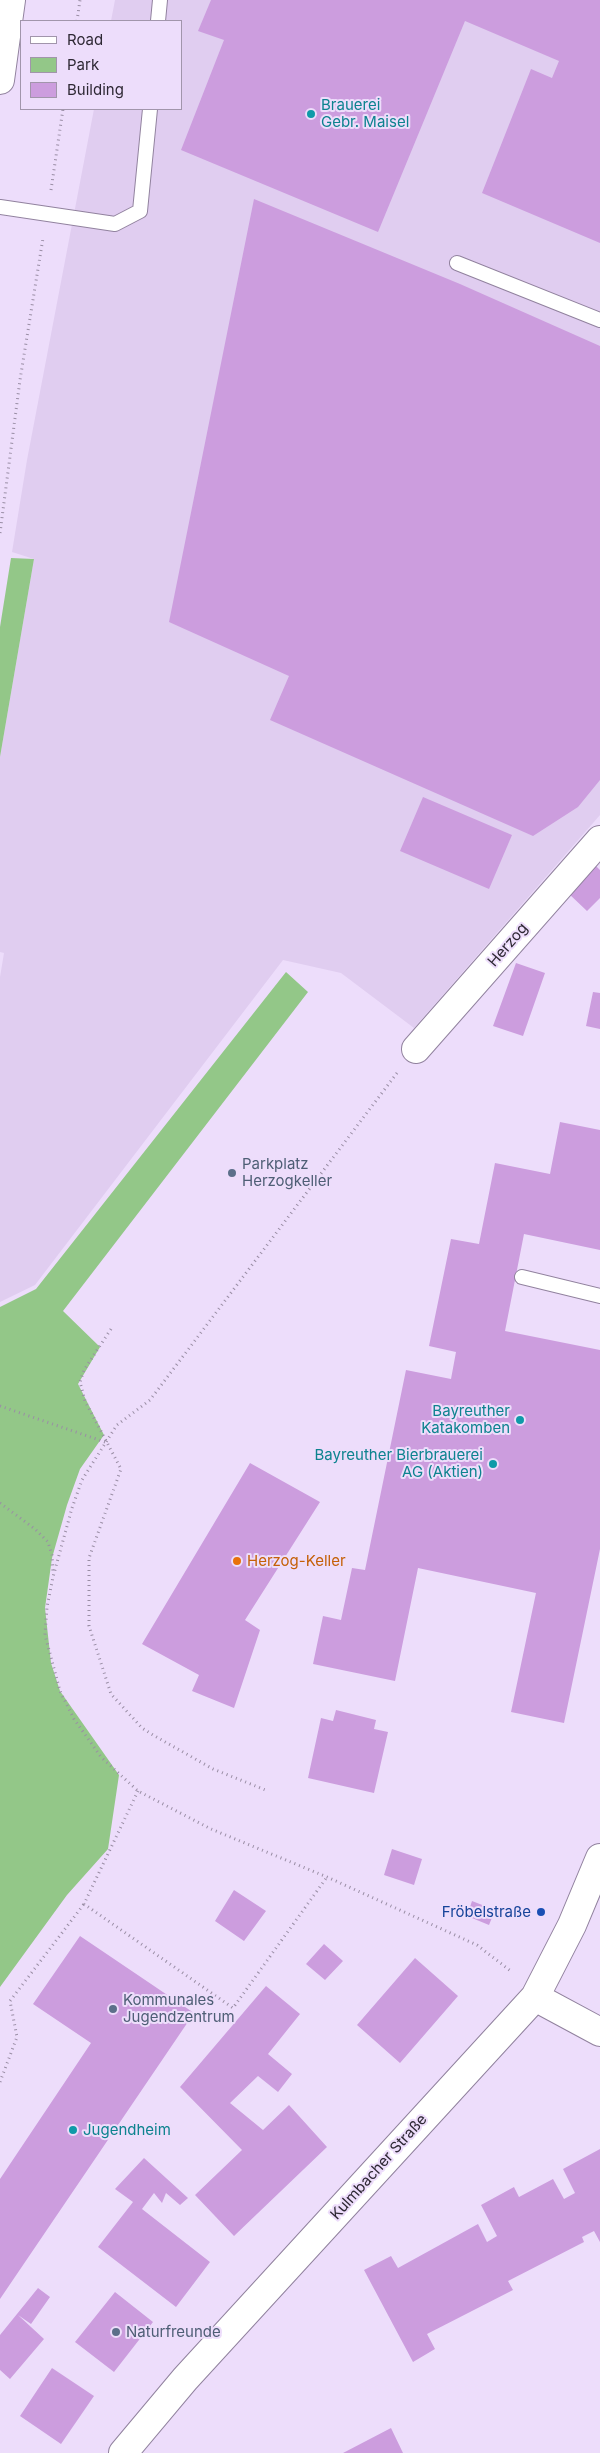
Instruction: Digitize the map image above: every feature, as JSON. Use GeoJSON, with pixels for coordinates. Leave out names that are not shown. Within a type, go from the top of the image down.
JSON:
{"type":"FeatureCollection","features":[{"type":"Feature","properties":{"kind":"street"},"geometry":{"type":"LineString","coordinates":[[0,80],[11,0]]}},
{"type":"Feature","properties":{"kind":"street","name":"Herzog"},"geometry":{"type":"LineString","coordinates":[[416,1049],[600,840]]}},
{"type":"Feature","properties":{"kind":"street","name":"Kulmbacher Straße"},"geometry":{"type":"LineString","coordinates":[[123,2453],[185,2379],[535,1997],[572,1925],[600,1858]]}},
{"type":"Feature","properties":{"kind":"street"},"geometry":{"type":"LineString","coordinates":[[535,1997],[600,2032]]}},
{"type":"Feature","properties":{"kind":"lane"},"geometry":{"type":"LineString","coordinates":[[158,20],[160,0]]}},
{"type":"Feature","properties":{"kind":"lane"},"geometry":{"type":"LineString","coordinates":[[0,208],[115,224],[140,211],[150,110]]}},
{"type":"Feature","properties":{"kind":"lane"},"geometry":{"type":"LineString","coordinates":[[457,263],[600,320]]}},
{"type":"Feature","properties":{"kind":"lane"},"geometry":{"type":"LineString","coordinates":[[522,1277],[600,1296]]}},
{"type":"Feature","properties":{"kind":"path"},"geometry":{"type":"LineString","coordinates":[[77,20],[80,0]]}},
{"type":"Feature","properties":{"kind":"path"},"geometry":{"type":"LineString","coordinates":[[0,534],[20,380],[63,110]]}},
{"type":"Feature","properties":{"kind":"path"},"geometry":{"type":"LineString","coordinates":[[416,1049],[150,1400],[117,1425],[106,1442],[82,1480],[72,1508],[53,1577],[47,1607],[45,1635],[60,1691],[86,1739],[107,1763],[138,1791],[211,1829],[327,1877],[476,1945],[508,1968],[535,1997]]}},
{"type":"Feature","properties":{"kind":"path"},"geometry":{"type":"LineString","coordinates":[[111,1329],[84,1370],[80,1382],[85,1401],[121,1469],[89,1558],[89,1626],[111,1694],[142,1728],[153,1735],[213,1769],[268,1791]]}},
{"type":"Feature","properties":{"kind":"path"},"geometry":{"type":"LineString","coordinates":[[0,1406],[106,1442]]}},
{"type":"Feature","properties":{"kind":"path"},"geometry":{"type":"LineString","coordinates":[[0,1503],[35,1529],[48,1542],[52,1555],[53,1577]]}},
{"type":"Feature","properties":{"kind":"path"},"geometry":{"type":"LineString","coordinates":[[0,2082],[17,2037],[10,2001],[84,1904],[138,1791]]}},
{"type":"Feature","properties":{"kind":"path"},"geometry":{"type":"LineString","coordinates":[[84,1904],[233,2008],[327,1877]]}},
{"type":"Feature","properties":{"kind":"shaded area"},"geometry":{"type":"Polygon","coordinates":[[[115,0],[600,0],[600,815],[414,1028],[341,973],[283,960],[35,1285],[0,1302],[0,977],[4,953],[0,952],[0,757],[34,559],[12,552],[27,460],[94,110],[182,110],[182,20],[111,20],[115,0]]]}},
{"type":"Feature","properties":{"kind":"green space"},"geometry":{"type":"Polygon","coordinates":[[[11,558],[34,559],[0,757],[0,627],[11,558]]]}},
{"type":"Feature","properties":{"kind":"green space"},"geometry":{"type":"Polygon","coordinates":[[[286,972],[308,992],[63,1311],[100,1347],[78,1384],[104,1435],[80,1469],[67,1505],[52,1558],[45,1608],[51,1663],[60,1691],[119,1775],[108,1849],[67,1895],[0,1987],[0,1307],[36,1289],[286,972]]]}},
{"type":"Feature","properties":{"kind":"building","name":"Brauerei Gebr. Maisel"},"geometry":{"type":"Polygon","coordinates":[[[211,0],[600,0],[600,243],[482,193],[531,69],[552,78],[559,61],[465,21],[378,232],[181,150],[224,40],[198,31],[211,0]]]}},
{"type":"Feature","properties":{"kind":"building"},"geometry":{"type":"Polygon","coordinates":[[[254,199],[460,284],[600,346],[600,780],[578,807],[533,836],[270,720],[289,676],[169,622],[254,199]]]}},
{"type":"Feature","properties":{"kind":"building"},"geometry":{"type":"Polygon","coordinates":[[[423,797],[512,835],[489,889],[400,851],[423,797]]]}},
{"type":"Feature","properties":{"kind":"building"},"geometry":{"type":"Polygon","coordinates":[[[594,864],[600,870],[600,898],[587,911],[567,892],[594,864]]]}},
{"type":"Feature","properties":{"kind":"building"},"geometry":{"type":"Polygon","coordinates":[[[516,963],[545,973],[523,1036],[493,1026],[516,963]]]}},
{"type":"Feature","properties":{"kind":"building"},"geometry":{"type":"Polygon","coordinates":[[[593,992],[600,993],[600,1029],[586,1026],[593,992]]]}},
{"type":"Feature","properties":{"kind":"building","name":"Bayreuther Bierbrauerei AG (Aktien)"},"geometry":{"type":"Polygon","coordinates":[[[560,1122],[600,1130],[600,1250],[524,1234],[505,1331],[600,1350],[600,1549],[564,1723],[511,1712],[536,1593],[418,1568],[395,1681],[313,1664],[323,1616],[341,1620],[352,1568],[365,1570],[406,1370],[451,1379],[456,1352],[429,1346],[451,1239],[479,1244],[495,1163],[550,1174],[560,1122]]]}},
{"type":"Feature","properties":{"kind":"building","name":"Herzog-Keller"},"geometry":{"type":"Polygon","coordinates":[[[250,1463],[320,1502],[245,1620],[260,1630],[234,1708],[192,1691],[199,1675],[142,1644],[250,1463]]]}},
{"type":"Feature","properties":{"kind":"building"},"geometry":{"type":"Polygon","coordinates":[[[336,1710],[376,1720],[374,1729],[388,1732],[374,1793],[308,1778],[321,1718],[333,1721],[336,1710]]]}},
{"type":"Feature","properties":{"kind":"building"},"geometry":{"type":"Polygon","coordinates":[[[392,1849],[422,1859],[414,1885],[384,1875],[392,1849]]]}},
{"type":"Feature","properties":{"kind":"building"},"geometry":{"type":"Polygon","coordinates":[[[234,1890],[266,1911],[244,1941],[215,1921],[234,1890]]]}},
{"type":"Feature","properties":{"kind":"building"},"geometry":{"type":"Polygon","coordinates":[[[472,1901],[495,1910],[489,1925],[467,1916],[472,1901]]]}},
{"type":"Feature","properties":{"kind":"building"},"geometry":{"type":"Polygon","coordinates":[[[80,1936],[194,2013],[0,2299],[0,2179],[91,2043],[33,2004],[80,1936]]]}},
{"type":"Feature","properties":{"kind":"building"},"geometry":{"type":"Polygon","coordinates":[[[324,1944],[343,1961],[325,1980],[306,1964],[324,1944]]]}},
{"type":"Feature","properties":{"kind":"building"},"geometry":{"type":"Polygon","coordinates":[[[415,1958],[458,1996],[400,2063],[357,2025],[415,1958]]]}},
{"type":"Feature","properties":{"kind":"building"},"geometry":{"type":"Polygon","coordinates":[[[266,1986],[300,2014],[268,2054],[292,2074],[278,2092],[258,2076],[230,2103],[263,2130],[289,2105],[327,2147],[234,2236],[195,2195],[242,2150],[180,2087],[266,1986]]]}},
{"type":"Feature","properties":{"kind":"building"},"geometry":{"type":"Polygon","coordinates":[[[600,2149],[600,2242],[594,2231],[582,2237],[584,2242],[508,2281],[513,2290],[427,2334],[435,2349],[413,2362],[364,2270],[391,2256],[398,2268],[478,2224],[487,2242],[497,2236],[481,2205],[514,2187],[519,2197],[553,2179],[564,2199],[575,2193],[563,2169],[600,2149]]]}},
{"type":"Feature","properties":{"kind":"building"},"geometry":{"type":"Polygon","coordinates":[[[144,2158],[188,2198],[180,2205],[166,2193],[162,2203],[154,2193],[142,2209],[210,2262],[176,2307],[98,2247],[133,2202],[115,2189],[144,2158]]]}},
{"type":"Feature","properties":{"kind":"building"},"geometry":{"type":"Polygon","coordinates":[[[38,2288],[50,2297],[31,2324],[18,2315],[44,2339],[10,2379],[0,2370],[0,2335],[38,2288]]]}},
{"type":"Feature","properties":{"kind":"building"},"geometry":{"type":"Polygon","coordinates":[[[115,2292],[153,2322],[114,2372],[75,2342],[115,2292]]]}},
{"type":"Feature","properties":{"kind":"building"},"geometry":{"type":"Polygon","coordinates":[[[52,2368],[94,2396],[61,2444],[20,2416],[52,2368]]]}},
{"type":"Feature","properties":{"kind":"building"},"geometry":{"type":"Polygon","coordinates":[[[391,2428],[403,2453],[343,2453],[391,2428]]]}},
{"type":"Feature","properties":{"kind":"place","name":"Brauerei Gebr. Maisel"},"geometry":{"type":"Point","coordinates":[311,114]}},
{"type":"Feature","properties":{"kind":"place","name":"Parkplatz Herzogkeller"},"geometry":{"type":"Point","coordinates":[232,1173]}},
{"type":"Feature","properties":{"kind":"place","name":"Bayreuther Katakomben"},"geometry":{"type":"Point","coordinates":[520,1420]}},
{"type":"Feature","properties":{"kind":"place","name":"Bayreuther Bierbrauerei AG (Aktien)"},"geometry":{"type":"Point","coordinates":[493,1464]}},
{"type":"Feature","properties":{"kind":"place","name":"Herzog-Keller"},"geometry":{"type":"Point","coordinates":[237,1561]}},
{"type":"Feature","properties":{"kind":"place","name":"Fröbelstraße"},"geometry":{"type":"Point","coordinates":[541,1912]}},
{"type":"Feature","properties":{"kind":"place","name":"Kommunales Jugendzentrum"},"geometry":{"type":"Point","coordinates":[113,2009]}},
{"type":"Feature","properties":{"kind":"place","name":"Jugendheim"},"geometry":{"type":"Point","coordinates":[73,2130]}},
{"type":"Feature","properties":{"kind":"place","name":"Naturfreunde"},"geometry":{"type":"Point","coordinates":[116,2332]}}]}
